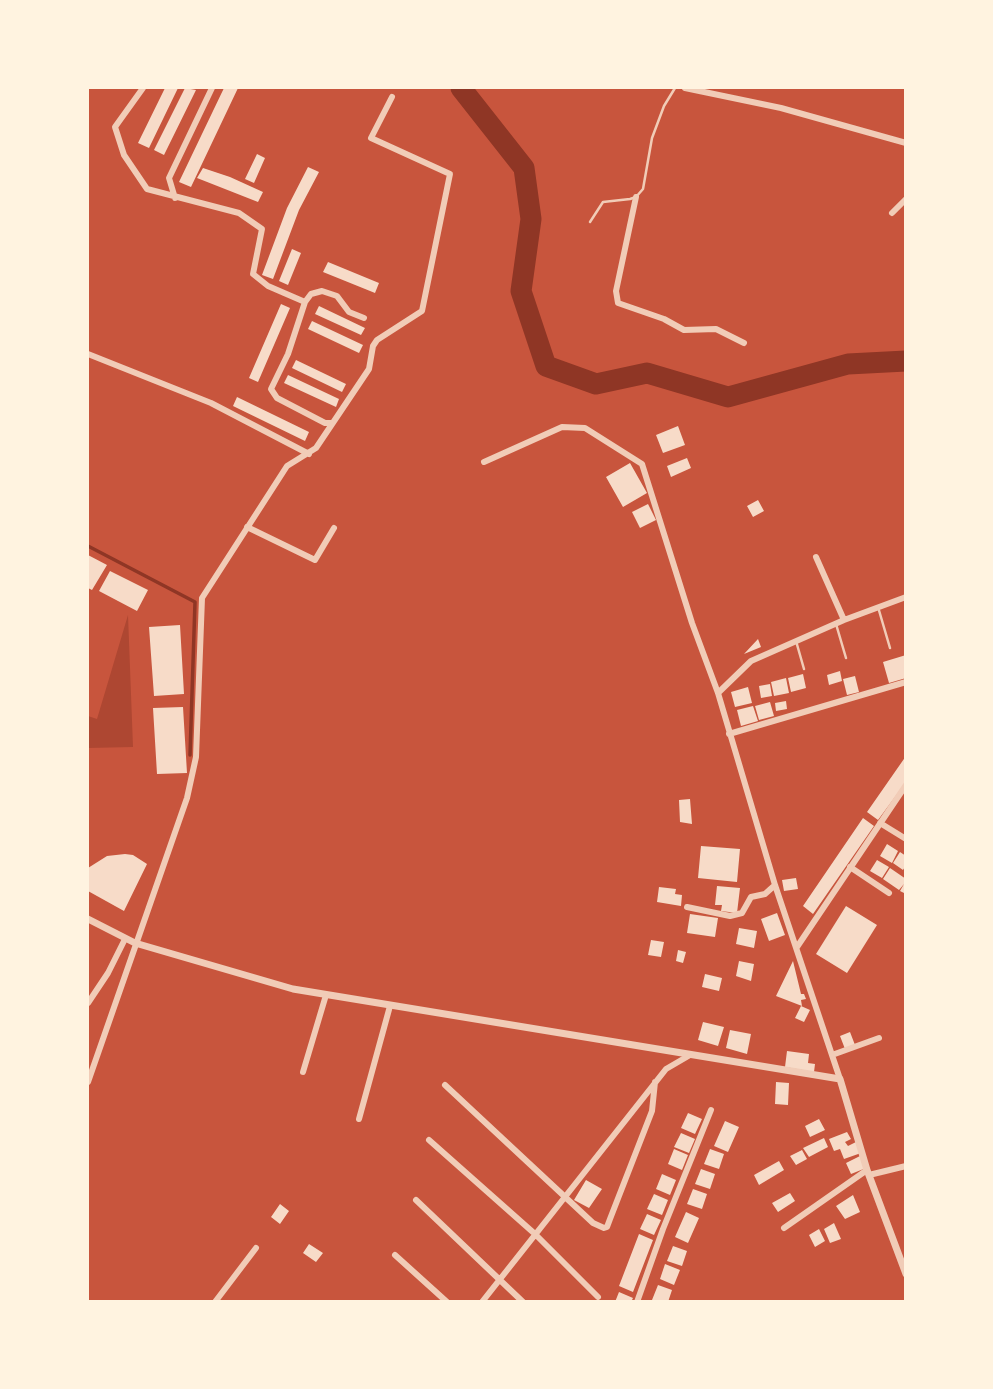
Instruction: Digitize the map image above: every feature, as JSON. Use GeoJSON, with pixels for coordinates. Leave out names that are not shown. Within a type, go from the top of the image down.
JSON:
{"type":"FeatureCollection","features":[{"type":"Feature","properties":{"kind":"street"},"geometry":{"type":"LineString","coordinates":[[144,88],[115,128],[124,155],[146,189],[239,213],[262,229],[254,274],[268,286],[304,302]]}},
{"type":"Feature","properties":{"kind":"street"},"geometry":{"type":"LineString","coordinates":[[175,198],[169,178],[212,88]]}},
{"type":"Feature","properties":{"kind":"street"},"geometry":{"type":"LineString","coordinates":[[685,88],[781,108],[905,144]]}},
{"type":"Feature","properties":{"kind":"street"},"geometry":{"type":"LineString","coordinates":[[88,1082],[187,798],[196,757],[202,598],[287,466],[316,449],[369,369],[373,346],[377,340],[422,311],[450,174],[372,138],[391,97]]}},
{"type":"Feature","properties":{"kind":"street"},"geometry":{"type":"LineString","coordinates":[[636,197],[616,291],[618,303],[664,319],[684,330],[716,330],[744,343]]}},
{"type":"Feature","properties":{"kind":"street"},"geometry":{"type":"LineString","coordinates":[[892,213],[905,199]]}},
{"type":"Feature","properties":{"kind":"street"},"geometry":{"type":"LineString","coordinates":[[332,423],[325,423],[277,398],[271,389],[288,354],[304,302],[311,294],[322,291],[337,296],[349,312],[365,318]]}},
{"type":"Feature","properties":{"kind":"street"},"geometry":{"type":"LineString","coordinates":[[88,354],[211,403],[309,454]]}},
{"type":"Feature","properties":{"kind":"street"},"geometry":{"type":"LineString","coordinates":[[484,462],[562,427],[584,428],[642,464],[692,623],[718,693],[775,885],[868,1172],[905,1274]]}},
{"type":"Feature","properties":{"kind":"street"},"geometry":{"type":"LineString","coordinates":[[247,527],[315,559],[334,528]]}},
{"type":"Feature","properties":{"kind":"street"},"geometry":{"type":"LineString","coordinates":[[816,557],[844,620]]}},
{"type":"Feature","properties":{"kind":"street"},"geometry":{"type":"LineString","coordinates":[[718,693],[751,661],[844,620],[905,597]]}},
{"type":"Feature","properties":{"kind":"street"},"geometry":{"type":"LineString","coordinates":[[729,734],[905,682]]}},
{"type":"Feature","properties":{"kind":"street"},"geometry":{"type":"LineString","coordinates":[[797,947],[905,785]]}},
{"type":"Feature","properties":{"kind":"street"},"geometry":{"type":"LineString","coordinates":[[880,823],[905,839]]}},
{"type":"Feature","properties":{"kind":"street"},"geometry":{"type":"LineString","coordinates":[[850,867],[889,892]]}},
{"type":"Feature","properties":{"kind":"street"},"geometry":{"type":"LineString","coordinates":[[687,907],[730,916],[742,913],[751,897],[765,894],[775,885]]}},
{"type":"Feature","properties":{"kind":"street"},"geometry":{"type":"LineString","coordinates":[[88,919],[135,943],[293,989],[840,1079]]}},
{"type":"Feature","properties":{"kind":"street"},"geometry":{"type":"LineString","coordinates":[[88,1003],[108,973],[125,939]]}},
{"type":"Feature","properties":{"kind":"street"},"geometry":{"type":"LineString","coordinates":[[303,1072],[326,995]]}},
{"type":"Feature","properties":{"kind":"street"},"geometry":{"type":"LineString","coordinates":[[359,1119],[390,1006]]}},
{"type":"Feature","properties":{"kind":"street"},"geometry":{"type":"LineString","coordinates":[[832,1055],[879,1038]]}},
{"type":"Feature","properties":{"kind":"street"},"geometry":{"type":"LineString","coordinates":[[482,1301],[655,1082],[666,1069],[690,1055]]}},
{"type":"Feature","properties":{"kind":"street"},"geometry":{"type":"LineString","coordinates":[[445,1085],[593,1223],[607,1227],[652,1111],[655,1082]]}},
{"type":"Feature","properties":{"kind":"street"},"geometry":{"type":"LineString","coordinates":[[637,1301],[711,1110]]}},
{"type":"Feature","properties":{"kind":"street"},"geometry":{"type":"LineString","coordinates":[[429,1140],[535,1234],[598,1297]]}},
{"type":"Feature","properties":{"kind":"street"},"geometry":{"type":"LineString","coordinates":[[784,1228],[868,1172],[905,1166]]}},
{"type":"Feature","properties":{"kind":"street"},"geometry":{"type":"LineString","coordinates":[[416,1200],[523,1301]]}},
{"type":"Feature","properties":{"kind":"street"},"geometry":{"type":"LineString","coordinates":[[215,1301],[256,1248]]}},
{"type":"Feature","properties":{"kind":"street"},"geometry":{"type":"LineString","coordinates":[[395,1255],[447,1301]]}},
{"type":"Feature","properties":{"kind":"lane"},"geometry":{"type":"LineString","coordinates":[[590,222],[603,202],[636,197],[643,189],[652,138],[674,88]]}},
{"type":"Feature","properties":{"kind":"lane"},"geometry":{"type":"LineString","coordinates":[[878,607],[890,648]]}},
{"type":"Feature","properties":{"kind":"lane"},"geometry":{"type":"LineString","coordinates":[[836,624],[846,658]]}},
{"type":"Feature","properties":{"kind":"lane"},"geometry":{"type":"LineString","coordinates":[[796,641],[804,669]]}},
{"type":"Feature","properties":{"kind":"shaded area"},"geometry":{"type":"Polygon","coordinates":[[[128,615],[133,747],[88,748],[88,716],[97,719],[128,615]]]}},
{"type":"Feature","properties":{"kind":"building"},"geometry":{"type":"Polygon","coordinates":[[[165,88],[178,88],[149,148],[138,143],[165,88]]]}},
{"type":"Feature","properties":{"kind":"building"},"geometry":{"type":"Polygon","coordinates":[[[185,88],[196,90],[164,155],[154,150],[185,88]]]}},
{"type":"Feature","properties":{"kind":"building"},"geometry":{"type":"Polygon","coordinates":[[[224,88],[238,88],[191,187],[179,182],[224,88]]]}},
{"type":"Feature","properties":{"kind":"building"},"geometry":{"type":"Polygon","coordinates":[[[257,154],[265,158],[254,183],[245,179],[257,154]]]}},
{"type":"Feature","properties":{"kind":"building"},"geometry":{"type":"Polygon","coordinates":[[[308,167],[319,172],[299,210],[273,279],[262,275],[287,208],[308,167]]]}},
{"type":"Feature","properties":{"kind":"building"},"geometry":{"type":"Polygon","coordinates":[[[203,168],[263,192],[258,202],[197,178],[203,168]]]}},
{"type":"Feature","properties":{"kind":"building"},"geometry":{"type":"Polygon","coordinates":[[[292,249],[301,253],[288,285],[279,281],[292,249]]]}},
{"type":"Feature","properties":{"kind":"building"},"geometry":{"type":"Polygon","coordinates":[[[328,262],[379,283],[375,293],[323,272],[328,262]]]}},
{"type":"Feature","properties":{"kind":"building"},"geometry":{"type":"Polygon","coordinates":[[[281,304],[290,308],[258,382],[249,378],[281,304]]]}},
{"type":"Feature","properties":{"kind":"building"},"geometry":{"type":"Polygon","coordinates":[[[319,306],[365,328],[361,335],[315,314],[319,306]]]}},
{"type":"Feature","properties":{"kind":"building"},"geometry":{"type":"Polygon","coordinates":[[[312,321],[363,345],[359,353],[308,329],[312,321]]]}},
{"type":"Feature","properties":{"kind":"building"},"geometry":{"type":"Polygon","coordinates":[[[296,360],[346,384],[342,392],[292,368],[296,360]]]}},
{"type":"Feature","properties":{"kind":"building"},"geometry":{"type":"Polygon","coordinates":[[[288,375],[339,399],[336,407],[284,383],[288,375]]]}},
{"type":"Feature","properties":{"kind":"building"},"geometry":{"type":"Polygon","coordinates":[[[237,397],[309,432],[305,441],[233,406],[237,397]]]}},
{"type":"Feature","properties":{"kind":"building"},"geometry":{"type":"Polygon","coordinates":[[[678,426],[685,445],[663,453],[656,435],[678,426]]]}},
{"type":"Feature","properties":{"kind":"building"},"geometry":{"type":"Polygon","coordinates":[[[687,458],[691,468],[671,477],[667,466],[687,458]]]}},
{"type":"Feature","properties":{"kind":"building"},"geometry":{"type":"Polygon","coordinates":[[[630,463],[647,493],[623,507],[606,477],[630,463]]]}},
{"type":"Feature","properties":{"kind":"building"},"geometry":{"type":"Polygon","coordinates":[[[758,500],[764,511],[753,517],[747,506],[758,500]]]}},
{"type":"Feature","properties":{"kind":"building"},"geometry":{"type":"Polygon","coordinates":[[[648,504],[656,520],[640,528],[632,512],[648,504]]]}},
{"type":"Feature","properties":{"kind":"building"},"geometry":{"type":"Polygon","coordinates":[[[88,555],[107,565],[92,590],[88,588],[88,555]]]}},
{"type":"Feature","properties":{"kind":"building"},"geometry":{"type":"Polygon","coordinates":[[[110,571],[148,590],[137,611],[99,591],[110,571]]]}},
{"type":"Feature","properties":{"kind":"building"},"geometry":{"type":"Polygon","coordinates":[[[180,625],[184,694],[154,696],[149,627],[180,625]]]}},
{"type":"Feature","properties":{"kind":"building"},"geometry":{"type":"Polygon","coordinates":[[[758,639],[761,647],[744,654],[758,639]]]}},
{"type":"Feature","properties":{"kind":"building"},"geometry":{"type":"Polygon","coordinates":[[[906,655],[906,678],[889,683],[883,662],[906,655]]]}},
{"type":"Feature","properties":{"kind":"building"},"geometry":{"type":"Polygon","coordinates":[[[840,671],[842,681],[829,685],[827,675],[840,671]]]}},
{"type":"Feature","properties":{"kind":"building"},"geometry":{"type":"Polygon","coordinates":[[[803,674],[806,688],[791,692],[788,678],[803,674]]]}},
{"type":"Feature","properties":{"kind":"building"},"geometry":{"type":"Polygon","coordinates":[[[855,676],[859,692],[847,695],[843,679],[855,676]]]}},
{"type":"Feature","properties":{"kind":"building"},"geometry":{"type":"Polygon","coordinates":[[[786,678],[789,693],[774,696],[771,682],[786,678]]]}},
{"type":"Feature","properties":{"kind":"building"},"geometry":{"type":"Polygon","coordinates":[[[770,684],[772,696],[761,698],[759,686],[770,684]]]}},
{"type":"Feature","properties":{"kind":"building"},"geometry":{"type":"Polygon","coordinates":[[[748,687],[752,703],[735,707],[731,692],[748,687]]]}},
{"type":"Feature","properties":{"kind":"building"},"geometry":{"type":"Polygon","coordinates":[[[786,701],[787,709],[776,711],[775,703],[786,701]]]}},
{"type":"Feature","properties":{"kind":"building"},"geometry":{"type":"Polygon","coordinates":[[[770,702],[774,716],[759,720],[755,706],[770,702]]]}},
{"type":"Feature","properties":{"kind":"building"},"geometry":{"type":"Polygon","coordinates":[[[753,706],[758,721],[741,726],[737,710],[753,706]]]}},
{"type":"Feature","properties":{"kind":"building"},"geometry":{"type":"Polygon","coordinates":[[[183,707],[187,773],[157,774],[153,708],[183,707]]]}},
{"type":"Feature","properties":{"kind":"building"},"geometry":{"type":"Polygon","coordinates":[[[906,756],[906,782],[878,820],[867,812],[906,756]]]}},
{"type":"Feature","properties":{"kind":"building"},"geometry":{"type":"Polygon","coordinates":[[[690,799],[692,824],[680,822],[679,800],[690,799]]]}},
{"type":"Feature","properties":{"kind":"building"},"geometry":{"type":"Polygon","coordinates":[[[863,818],[874,826],[813,914],[803,906],[863,818]]]}},
{"type":"Feature","properties":{"kind":"building"},"geometry":{"type":"Polygon","coordinates":[[[887,844],[898,851],[892,863],[880,856],[887,844]]]}},
{"type":"Feature","properties":{"kind":"building"},"geometry":{"type":"Polygon","coordinates":[[[701,846],[740,849],[737,882],[698,878],[701,846]]]}},
{"type":"Feature","properties":{"kind":"building"},"geometry":{"type":"Polygon","coordinates":[[[900,852],[906,856],[903,870],[893,863],[900,852]]]}},
{"type":"Feature","properties":{"kind":"building"},"geometry":{"type":"Polygon","coordinates":[[[133,855],[147,864],[124,911],[88,891],[88,868],[107,856],[133,855]]]}},
{"type":"Feature","properties":{"kind":"building"},"geometry":{"type":"Polygon","coordinates":[[[877,860],[889,867],[882,878],[870,871],[877,860]]]}},
{"type":"Feature","properties":{"kind":"building"},"geometry":{"type":"Polygon","coordinates":[[[890,868],[906,879],[906,894],[900,891],[904,884],[899,890],[883,879],[890,868]]]}},
{"type":"Feature","properties":{"kind":"building"},"geometry":{"type":"Polygon","coordinates":[[[796,878],[798,889],[784,891],[782,880],[796,878]]]}},
{"type":"Feature","properties":{"kind":"building"},"geometry":{"type":"Polygon","coordinates":[[[717,886],[740,888],[737,913],[721,911],[722,905],[715,905],[717,886]]]}},
{"type":"Feature","properties":{"kind":"building"},"geometry":{"type":"Polygon","coordinates":[[[659,887],[676,889],[675,894],[682,895],[681,906],[657,902],[659,887]]]}},
{"type":"Feature","properties":{"kind":"building"},"geometry":{"type":"Polygon","coordinates":[[[846,906],[877,925],[847,973],[816,954],[846,906]]]}},
{"type":"Feature","properties":{"kind":"building"},"geometry":{"type":"Polygon","coordinates":[[[777,913],[785,935],[769,941],[761,919],[777,913]]]}},
{"type":"Feature","properties":{"kind":"building"},"geometry":{"type":"Polygon","coordinates":[[[690,914],[718,918],[715,937],[687,933],[690,914]]]}},
{"type":"Feature","properties":{"kind":"building"},"geometry":{"type":"Polygon","coordinates":[[[739,928],[757,931],[754,948],[736,944],[739,928]]]}},
{"type":"Feature","properties":{"kind":"building"},"geometry":{"type":"Polygon","coordinates":[[[651,940],[664,942],[661,957],[648,955],[651,940]]]}},
{"type":"Feature","properties":{"kind":"building"},"geometry":{"type":"Polygon","coordinates":[[[678,950],[686,952],[683,963],[676,961],[678,950]]]}},
{"type":"Feature","properties":{"kind":"building"},"geometry":{"type":"Polygon","coordinates":[[[739,961],[754,964],[751,981],[736,976],[739,961]]]}},
{"type":"Feature","properties":{"kind":"building"},"geometry":{"type":"Polygon","coordinates":[[[793,961],[801,994],[804,994],[806,999],[801,1000],[802,1006],[776,996],[793,961]]]}},
{"type":"Feature","properties":{"kind":"building"},"geometry":{"type":"Polygon","coordinates":[[[705,974],[722,978],[719,991],[702,987],[705,974]]]}},
{"type":"Feature","properties":{"kind":"building"},"geometry":{"type":"Polygon","coordinates":[[[801,1006],[810,1010],[804,1022],[795,1018],[801,1006]]]}},
{"type":"Feature","properties":{"kind":"building"},"geometry":{"type":"Polygon","coordinates":[[[703,1022],[724,1027],[718,1046],[698,1040],[703,1022]]]}},
{"type":"Feature","properties":{"kind":"building"},"geometry":{"type":"Polygon","coordinates":[[[730,1030],[751,1034],[747,1054],[726,1048],[730,1030]]]}},
{"type":"Feature","properties":{"kind":"building"},"geometry":{"type":"Polygon","coordinates":[[[850,1032],[855,1045],[845,1049],[840,1036],[850,1032]]]}},
{"type":"Feature","properties":{"kind":"building"},"geometry":{"type":"Polygon","coordinates":[[[787,1051],[809,1054],[808,1063],[815,1064],[814,1072],[785,1067],[787,1051]]]}},
{"type":"Feature","properties":{"kind":"building"},"geometry":{"type":"Polygon","coordinates":[[[776,1082],[789,1083],[788,1105],[775,1104],[776,1082]]]}},
{"type":"Feature","properties":{"kind":"building"},"geometry":{"type":"Polygon","coordinates":[[[688,1113],[702,1119],[695,1134],[681,1128],[688,1113]]]}},
{"type":"Feature","properties":{"kind":"building"},"geometry":{"type":"Polygon","coordinates":[[[819,1119],[825,1130],[810,1137],[805,1126],[819,1119]]]}},
{"type":"Feature","properties":{"kind":"building"},"geometry":{"type":"Polygon","coordinates":[[[725,1121],[739,1127],[728,1152],[714,1146],[725,1121]]]}},
{"type":"Feature","properties":{"kind":"building"},"geometry":{"type":"Polygon","coordinates":[[[847,1132],[851,1139],[845,1142],[848,1146],[856,1142],[861,1153],[844,1159],[840,1149],[834,1151],[829,1139],[847,1132]]]}},
{"type":"Feature","properties":{"kind":"building"},"geometry":{"type":"Polygon","coordinates":[[[681,1133],[695,1139],[689,1153],[674,1147],[681,1133]]]}},
{"type":"Feature","properties":{"kind":"building"},"geometry":{"type":"Polygon","coordinates":[[[824,1138],[828,1147],[809,1157],[803,1148],[824,1138]]]}},
{"type":"Feature","properties":{"kind":"building"},"geometry":{"type":"Polygon","coordinates":[[[674,1149],[688,1155],[682,1170],[668,1164],[674,1149]]]}},
{"type":"Feature","properties":{"kind":"building"},"geometry":{"type":"Polygon","coordinates":[[[710,1149],[724,1154],[719,1169],[704,1164],[710,1149]]]}},
{"type":"Feature","properties":{"kind":"building"},"geometry":{"type":"Polygon","coordinates":[[[802,1150],[807,1159],[796,1165],[790,1156],[802,1150]]]}},
{"type":"Feature","properties":{"kind":"building"},"geometry":{"type":"Polygon","coordinates":[[[860,1156],[866,1168],[851,1174],[846,1163],[860,1156]]]}},
{"type":"Feature","properties":{"kind":"building"},"geometry":{"type":"Polygon","coordinates":[[[779,1161],[784,1170],[759,1185],[754,1175],[779,1161]]]}},
{"type":"Feature","properties":{"kind":"building"},"geometry":{"type":"Polygon","coordinates":[[[701,1169],[715,1174],[710,1189],[695,1184],[701,1169]]]}},
{"type":"Feature","properties":{"kind":"building"},"geometry":{"type":"Polygon","coordinates":[[[662,1174],[676,1180],[670,1195],[656,1189],[662,1174]]]}},
{"type":"Feature","properties":{"kind":"building"},"geometry":{"type":"Polygon","coordinates":[[[586,1180],[602,1189],[589,1208],[574,1200],[586,1180]]]}},
{"type":"Feature","properties":{"kind":"building"},"geometry":{"type":"Polygon","coordinates":[[[693,1189],[707,1194],[702,1209],[687,1204],[693,1189]]]}},
{"type":"Feature","properties":{"kind":"building"},"geometry":{"type":"Polygon","coordinates":[[[790,1193],[795,1201],[778,1212],[772,1203],[790,1193]]]}},
{"type":"Feature","properties":{"kind":"building"},"geometry":{"type":"Polygon","coordinates":[[[654,1194],[668,1200],[662,1215],[647,1209],[654,1194]]]}},
{"type":"Feature","properties":{"kind":"building"},"geometry":{"type":"Polygon","coordinates":[[[853,1195],[860,1212],[845,1219],[836,1206],[853,1195]]]}},
{"type":"Feature","properties":{"kind":"building"},"geometry":{"type":"Polygon","coordinates":[[[280,1204],[289,1211],[280,1224],[271,1217],[280,1204]]]}},
{"type":"Feature","properties":{"kind":"building"},"geometry":{"type":"Polygon","coordinates":[[[686,1212],[699,1218],[688,1243],[675,1237],[686,1212]]]}},
{"type":"Feature","properties":{"kind":"building"},"geometry":{"type":"Polygon","coordinates":[[[647,1214],[661,1220],[654,1235],[640,1229],[647,1214]]]}},
{"type":"Feature","properties":{"kind":"building"},"geometry":{"type":"Polygon","coordinates":[[[834,1223],[841,1239],[830,1243],[824,1229],[834,1223]]]}},
{"type":"Feature","properties":{"kind":"building"},"geometry":{"type":"Polygon","coordinates":[[[819,1229],[825,1241],[815,1247],[809,1235],[819,1229]]]}},
{"type":"Feature","properties":{"kind":"building"},"geometry":{"type":"Polygon","coordinates":[[[639,1234],[653,1240],[633,1292],[619,1286],[639,1234]]]}},
{"type":"Feature","properties":{"kind":"building"},"geometry":{"type":"Polygon","coordinates":[[[309,1244],[323,1253],[316,1262],[303,1253],[309,1244]]]}},
{"type":"Feature","properties":{"kind":"building"},"geometry":{"type":"Polygon","coordinates":[[[673,1246],[687,1251],[682,1266],[667,1261],[673,1246]]]}},
{"type":"Feature","properties":{"kind":"building"},"geometry":{"type":"Polygon","coordinates":[[[665,1264],[680,1270],[674,1285],[660,1279],[665,1264]]]}},
{"type":"Feature","properties":{"kind":"building"},"geometry":{"type":"Polygon","coordinates":[[[658,1285],[672,1290],[668,1302],[652,1300],[658,1285]]]}},
{"type":"Feature","properties":{"kind":"building"},"geometry":{"type":"Polygon","coordinates":[[[619,1292],[633,1298],[631,1302],[615,1302],[619,1292]]]}},
{"type":"Feature","properties":{"kind":"waterway"},"geometry":{"type":"LineString","coordinates":[[461,88],[524,168],[531,219],[521,291],[546,366],[596,384],[647,373],[728,397],[848,364],[906,361]]}},
{"type":"Feature","properties":{"kind":"waterway"},"geometry":{"type":"LineString","coordinates":[[88,546],[195,602],[190,755]]}}]}
